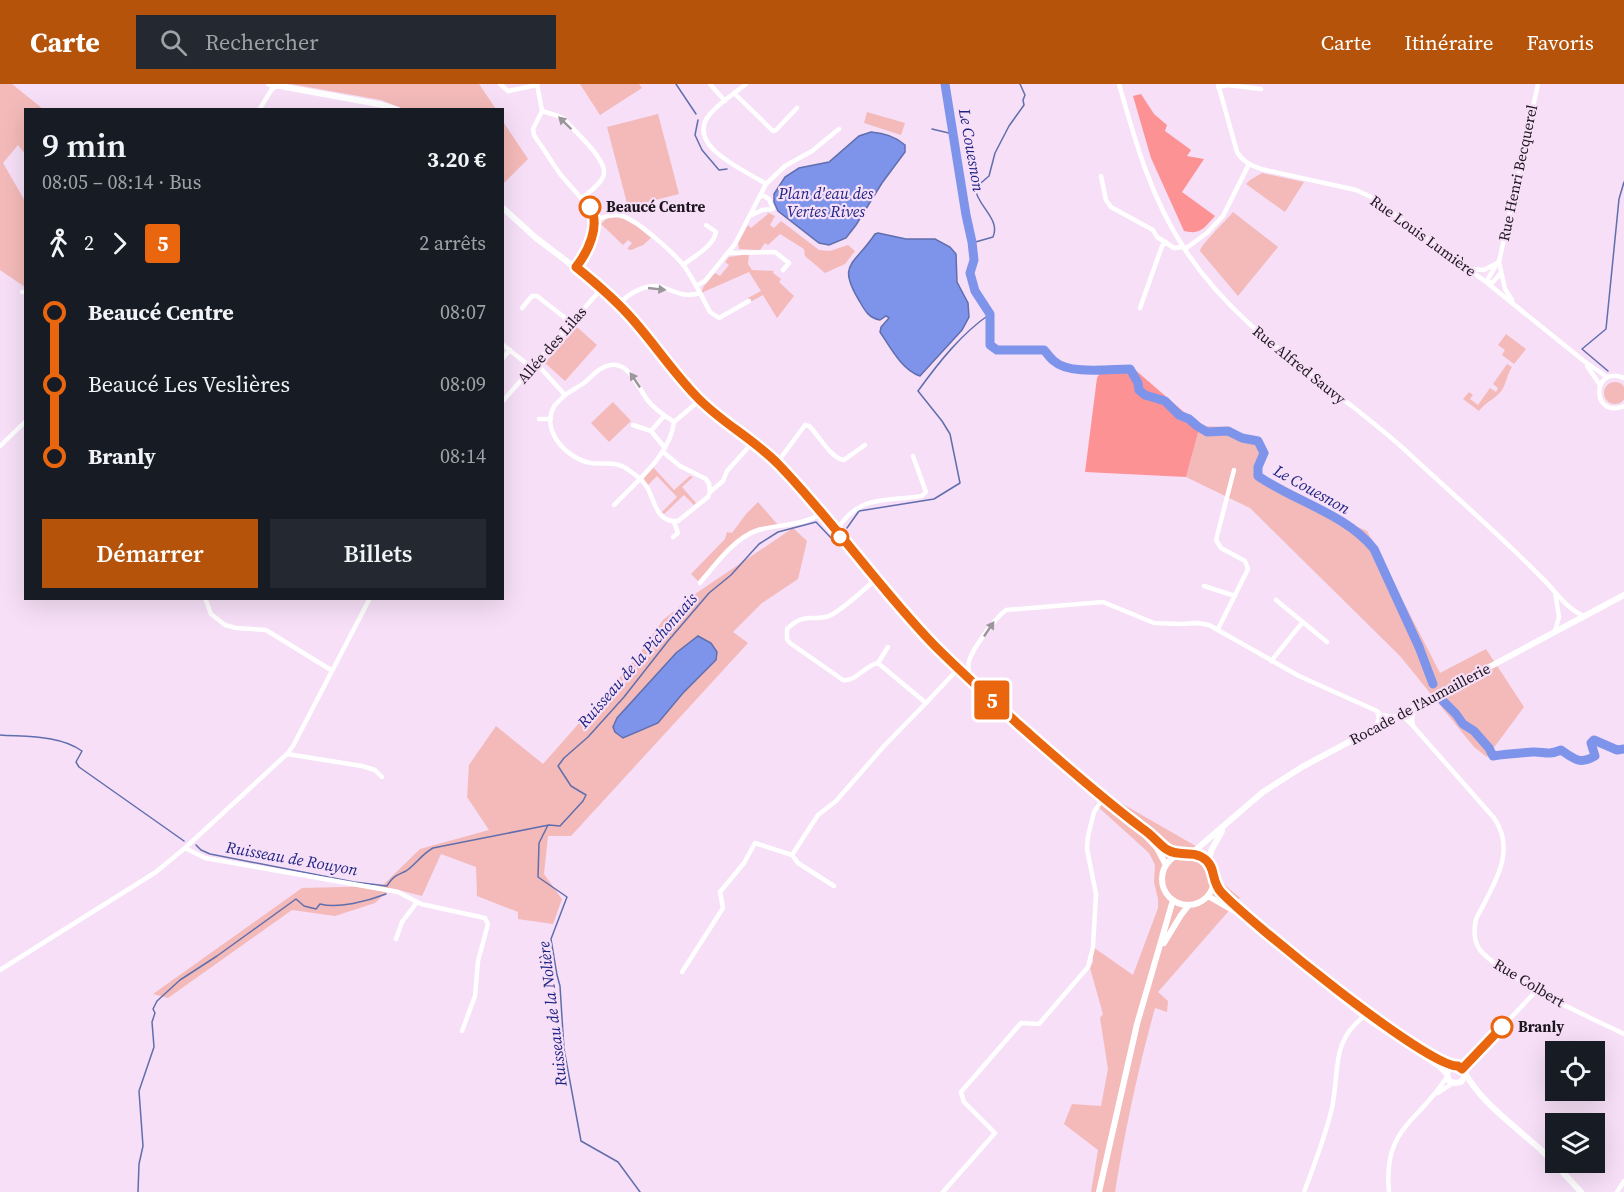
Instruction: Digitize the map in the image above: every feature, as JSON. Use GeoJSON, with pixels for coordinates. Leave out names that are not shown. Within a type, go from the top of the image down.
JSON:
{"type":"FeatureCollection","features":[{"type":"Feature","properties":{"kind":"main road"},"geometry":{"type":"LineString","coordinates":[[275,85],[392,108]]}},
{"type":"Feature","properties":{"kind":"main road"},"geometry":{"type":"LineString","coordinates":[[504,209],[602,288],[619,304],[700,400],[777,463],[933,644],[958,669],[1103,798],[1164,847],[1179,855]]}},
{"type":"Feature","properties":{"kind":"main road","name":"Rocade de l'Aumaillerie"},"geometry":{"type":"LineString","coordinates":[[1192,853],[1281,780],[1624,595]]}},
{"type":"Feature","properties":{"kind":"main road"},"geometry":{"type":"LineString","coordinates":[[1122,813],[1157,848],[1166,865]]}},
{"type":"Feature","properties":{"kind":"main road","name":"Rocade de l'Aumaillerie"},"geometry":{"type":"LineString","coordinates":[[1209,863],[1211,851],[1224,826]]}},
{"type":"Feature","properties":{"kind":"main road"},"geometry":{"type":"LineString","coordinates":[[1192,853],[1199,855],[1209,863],[1214,883],[1208,896],[1196,904],[1189,905],[1173,900],[1163,887],[1162,880],[1166,865],[1179,855],[1192,853]]}},
{"type":"Feature","properties":{"kind":"main road"},"geometry":{"type":"LineString","coordinates":[[1214,883],[1245,913],[1366,1015],[1451,1067],[1458,1066],[1486,1099],[1544,1153],[1581,1192]]}},
{"type":"Feature","properties":{"kind":"main road"},"geometry":{"type":"LineString","coordinates":[[1208,896],[1236,912],[1456,1083],[1486,1099]]}},
{"type":"Feature","properties":{"kind":"main road"},"geometry":{"type":"LineString","coordinates":[[1099,1192],[1137,1024],[1173,900]]}},
{"type":"Feature","properties":{"kind":"main road"},"geometry":{"type":"LineString","coordinates":[[1160,951],[1189,905]]}},
{"type":"Feature","properties":{"kind":"main road"},"geometry":{"type":"LineString","coordinates":[[1412,1048],[1424,1050]]}},
{"type":"Feature","properties":{"kind":"main road"},"geometry":{"type":"LineString","coordinates":[[1447,1075],[1451,1067]]}},
{"type":"Feature","properties":{"kind":"main road"},"geometry":{"type":"LineString","coordinates":[[1456,1083],[1464,1072]]}},
{"type":"Feature","properties":{"kind":"street"},"geometry":{"type":"LineString","coordinates":[[500,84],[508,91],[537,84],[542,111],[532,129],[534,135],[560,174],[590,207],[595,220],[588,247],[576,267]]}},
{"type":"Feature","properties":{"kind":"street"},"geometry":{"type":"LineString","coordinates":[[710,84],[725,101]]}},
{"type":"Feature","properties":{"kind":"street"},"geometry":{"type":"LineString","coordinates":[[746,84],[710,114],[706,119],[704,134],[713,151],[730,164],[766,184]]}},
{"type":"Feature","properties":{"kind":"street","name":"Rue Alfred Sauvy"},"geometry":{"type":"LineString","coordinates":[[1119,84],[1145,171],[1162,209],[1184,248],[1216,290],[1248,323],[1402,448],[1542,578],[1567,606],[1584,616]]}},
{"type":"Feature","properties":{"kind":"street","name":"Rue Henri Becquerel"},"geometry":{"type":"LineString","coordinates":[[1513,303],[1505,289],[1499,262],[1538,84]]}},
{"type":"Feature","properties":{"kind":"street"},"geometry":{"type":"LineString","coordinates":[[260,108],[275,85]]}},
{"type":"Feature","properties":{"kind":"street"},"geometry":{"type":"LineString","coordinates":[[1101,176],[1106,200],[1111,207],[1148,226],[1174,248],[1184,248],[1207,233],[1223,216],[1249,164],[1237,152],[1218,85],[1261,89]]}},
{"type":"Feature","properties":{"kind":"street"},"geometry":{"type":"LineString","coordinates":[[735,93],[772,131],[776,130],[797,108]]}},
{"type":"Feature","properties":{"kind":"street"},"geometry":{"type":"LineString","coordinates":[[542,111],[564,119],[599,157],[605,171],[604,176],[582,198]]}},
{"type":"Feature","properties":{"kind":"street"},"geometry":{"type":"LineString","coordinates":[[696,286],[705,281],[729,253],[752,215],[766,184],[785,166],[812,151],[839,129]]}},
{"type":"Feature","properties":{"kind":"street","name":"Rue Louis Lumière"},"geometry":{"type":"LineString","coordinates":[[1249,164],[1261,169],[1356,190],[1371,197],[1469,268],[1600,374],[1608,377]]}},
{"type":"Feature","properties":{"kind":"street"},"geometry":{"type":"LineString","coordinates":[[752,215],[760,210],[773,209],[769,199],[761,194]]}},
{"type":"Feature","properties":{"kind":"street"},"geometry":{"type":"LineString","coordinates":[[595,220],[620,215],[629,218],[645,230],[683,265],[710,312],[719,318],[748,301]]}},
{"type":"Feature","properties":{"kind":"street"},"geometry":{"type":"LineString","coordinates":[[683,265],[709,245],[715,237],[716,232],[706,225]]}},
{"type":"Feature","properties":{"kind":"street"},"geometry":{"type":"LineString","coordinates":[[1140,308],[1162,246],[1166,242]]}},
{"type":"Feature","properties":{"kind":"street"},"geometry":{"type":"LineString","coordinates":[[729,253],[775,252],[789,263],[783,270]]}},
{"type":"Feature","properties":{"kind":"street","name":"Rue Henri Becquerel"},"geometry":{"type":"LineString","coordinates":[[1469,268],[1484,270],[1499,262]]}},
{"type":"Feature","properties":{"kind":"street","name":"Rue Henri Becquerel"},"geometry":{"type":"LineString","coordinates":[[1487,282],[1499,262]]}},
{"type":"Feature","properties":{"kind":"street"},"geometry":{"type":"LineString","coordinates":[[1487,282],[1493,282],[1500,274]]}},
{"type":"Feature","properties":{"kind":"street"},"geometry":{"type":"LineString","coordinates":[[619,304],[628,295],[654,286],[686,296],[700,293]]}},
{"type":"Feature","properties":{"kind":"street","name":"Allée des Lilas"},"geometry":{"type":"LineString","coordinates":[[504,400],[602,288]]}},
{"type":"Feature","properties":{"kind":"street"},"geometry":{"type":"LineString","coordinates":[[522,308],[532,296],[537,296],[564,317],[569,325]]}},
{"type":"Feature","properties":{"kind":"street"},"geometry":{"type":"LineString","coordinates":[[504,346],[532,368]]}},
{"type":"Feature","properties":{"kind":"street"},"geometry":{"type":"LineString","coordinates":[[504,357],[510,350]]}},
{"type":"Feature","properties":{"kind":"street","name":"Rue Louis Lumière"},"geometry":{"type":"LineString","coordinates":[[1584,361],[1600,385],[1599,396],[1605,405],[1615,408],[1624,406]]}},
{"type":"Feature","properties":{"kind":"street"},"geometry":{"type":"LineString","coordinates":[[536,363],[565,396]]}},
{"type":"Feature","properties":{"kind":"street"},"geometry":{"type":"LineString","coordinates":[[633,425],[651,431],[664,450],[689,472],[706,479],[709,484],[708,498],[682,519],[674,522],[657,511],[646,486],[620,464],[590,463],[563,448],[554,436],[551,419],[555,406],[565,396],[605,366],[617,366],[634,377],[643,394],[664,416],[674,422]]}},
{"type":"Feature","properties":{"kind":"street"},"geometry":{"type":"LineString","coordinates":[[1600,385],[1608,377],[1614,375],[1623,377]]}},
{"type":"Feature","properties":{"kind":"street"},"geometry":{"type":"LineString","coordinates":[[614,505],[664,450],[672,436],[674,422],[700,400]]}},
{"type":"Feature","properties":{"kind":"street"},"geometry":{"type":"LineString","coordinates":[[651,431],[664,416]]}},
{"type":"Feature","properties":{"kind":"street"},"geometry":{"type":"LineString","coordinates":[[539,419],[551,419]]}},
{"type":"Feature","properties":{"kind":"street"},"geometry":{"type":"LineString","coordinates":[[0,446],[24,423]]}},
{"type":"Feature","properties":{"kind":"street"},"geometry":{"type":"LineString","coordinates":[[777,463],[805,425],[809,426],[833,455],[840,460],[844,460],[865,445]]}},
{"type":"Feature","properties":{"kind":"street"},"geometry":{"type":"LineString","coordinates":[[710,492],[723,480],[727,471],[753,442]]}},
{"type":"Feature","properties":{"kind":"street"},"geometry":{"type":"LineString","coordinates":[[836,531],[857,506],[922,496],[926,492],[913,456]]}},
{"type":"Feature","properties":{"kind":"street"},"geometry":{"type":"LineString","coordinates":[[971,681],[968,670],[973,654],[989,627],[1006,610],[1103,602],[1154,622],[1198,623],[1218,629],[1249,566],[1242,558],[1221,548],[1216,536],[1234,470]]}},
{"type":"Feature","properties":{"kind":"street"},"geometry":{"type":"LineString","coordinates":[[700,583],[729,550],[749,534],[813,518],[821,513]]}},
{"type":"Feature","properties":{"kind":"street"},"geometry":{"type":"LineString","coordinates":[[673,537],[678,533],[674,522]]}},
{"type":"Feature","properties":{"kind":"street"},"geometry":{"type":"LineString","coordinates":[[876,579],[830,616],[804,618],[796,622],[786,633],[787,639],[843,680],[852,679],[869,666],[878,663],[888,647]]}},
{"type":"Feature","properties":{"kind":"street"},"geometry":{"type":"LineString","coordinates":[[1204,586],[1235,596]]}},
{"type":"Feature","properties":{"kind":"street"},"geometry":{"type":"LineString","coordinates":[[1555,592],[1558,617],[1555,632]]}},
{"type":"Feature","properties":{"kind":"street"},"geometry":{"type":"LineString","coordinates":[[206,600],[212,614],[225,625],[266,630],[332,670]]}},
{"type":"Feature","properties":{"kind":"street"},"geometry":{"type":"LineString","coordinates":[[0,970],[147,878],[185,848],[287,754],[369,600]]}},
{"type":"Feature","properties":{"kind":"street"},"geometry":{"type":"LineString","coordinates":[[1276,600],[1327,642]]}},
{"type":"Feature","properties":{"kind":"street"},"geometry":{"type":"LineString","coordinates":[[1271,661],[1302,622]]}},
{"type":"Feature","properties":{"kind":"street","name":"Rue Colbert"},"geometry":{"type":"LineString","coordinates":[[1218,629],[1271,661],[1382,715],[1407,720],[1499,825],[1504,844],[1503,862],[1476,919],[1475,936],[1480,950],[1490,960],[1536,991],[1624,1034]]}},
{"type":"Feature","properties":{"kind":"street"},"geometry":{"type":"LineString","coordinates":[[878,663],[926,703]]}},
{"type":"Feature","properties":{"kind":"street"},"geometry":{"type":"LineString","coordinates":[[792,855],[818,815],[836,801],[885,745],[958,669]]}},
{"type":"Feature","properties":{"kind":"street"},"geometry":{"type":"LineString","coordinates":[[1413,726],[1414,707]]}},
{"type":"Feature","properties":{"kind":"street"},"geometry":{"type":"LineString","coordinates":[[1376,727],[1379,718],[1377,711]]}},
{"type":"Feature","properties":{"kind":"street"},"geometry":{"type":"LineString","coordinates":[[287,754],[362,766],[375,770],[382,777]]}},
{"type":"Feature","properties":{"kind":"street"},"geometry":{"type":"LineString","coordinates":[[943,1192],[995,1133],[964,1102],[961,1092],[1021,1023],[1039,1024],[1088,967],[1093,948],[1096,894],[1087,849],[1088,836],[1094,812],[1103,798]]}},
{"type":"Feature","properties":{"kind":"street"},"geometry":{"type":"LineString","coordinates":[[682,972],[723,908],[720,892],[744,863],[755,843],[792,855],[798,863],[834,886]]}},
{"type":"Feature","properties":{"kind":"street"},"geometry":{"type":"LineString","coordinates":[[185,848],[205,858],[398,892],[417,902],[485,918],[488,922],[477,961],[475,996],[462,1031]]}},
{"type":"Feature","properties":{"kind":"street"},"geometry":{"type":"LineString","coordinates":[[396,939],[402,922],[417,902]]}},
{"type":"Feature","properties":{"kind":"street"},"geometry":{"type":"LineString","coordinates":[[1464,1072],[1536,991]]}},
{"type":"Feature","properties":{"kind":"street"},"geometry":{"type":"LineString","coordinates":[[1304,1192],[1332,1109],[1338,1054],[1350,1030],[1366,1015]]}},
{"type":"Feature","properties":{"kind":"street"},"geometry":{"type":"LineString","coordinates":[[1389,1192],[1388,1169],[1394,1142],[1432,1099],[1447,1075]]}},
{"type":"Feature","properties":{"kind":"street"},"geometry":{"type":"LineString","coordinates":[[1432,1099],[1456,1083]]}},
{"type":"Feature","properties":{"kind":"street"},"geometry":{"type":"LineString","coordinates":[[1617,1192],[1624,1181]]}},
{"type":"Feature","properties":{"kind":"shaded area"},"geometry":{"type":"Polygon","coordinates":[[[0,84],[12,84],[42,108],[24,108],[24,153],[18,145],[3,163],[24,199],[24,286],[0,270],[0,84]]]}},
{"type":"Feature","properties":{"kind":"shaded area"},"geometry":{"type":"Polygon","coordinates":[[[291,84],[479,84],[495,108],[401,108],[381,100],[291,84]]]}},
{"type":"Feature","properties":{"kind":"shaded area"},"geometry":{"type":"Polygon","coordinates":[[[580,84],[639,84],[642,88],[600,115],[580,84]]]}},
{"type":"Feature","properties":{"kind":"shaded area"},"geometry":{"type":"Polygon","coordinates":[[[1141,94],[1154,114],[1167,125],[1165,131],[1191,150],[1187,156],[1204,159],[1182,192],[1215,216],[1198,231],[1184,231],[1151,158],[1133,96],[1141,94]]]}},
{"type":"Feature","properties":{"kind":"shaded area"},"geometry":{"type":"Polygon","coordinates":[[[867,112],[905,123],[901,135],[864,123],[867,112]]]}},
{"type":"Feature","properties":{"kind":"shaded area"},"geometry":{"type":"Polygon","coordinates":[[[658,114],[679,194],[628,207],[607,127],[658,114]]]}},
{"type":"Feature","properties":{"kind":"shaded area"},"geometry":{"type":"Polygon","coordinates":[[[504,123],[528,159],[504,183],[504,123]]]}},
{"type":"Feature","properties":{"kind":"shaded area"},"geometry":{"type":"Polygon","coordinates":[[[1262,173],[1304,182],[1285,212],[1246,184],[1262,173]]]}},
{"type":"Feature","properties":{"kind":"shaded area"},"geometry":{"type":"Polygon","coordinates":[[[767,212],[775,216],[770,225],[774,228],[781,221],[819,250],[830,251],[848,245],[855,251],[845,264],[825,273],[805,256],[804,249],[780,234],[768,245],[765,243],[760,250],[739,249],[738,243],[748,225],[751,228],[768,214],[767,212]]]}},
{"type":"Feature","properties":{"kind":"shaded area"},"geometry":{"type":"Polygon","coordinates":[[[1233,212],[1278,247],[1238,296],[1200,251],[1233,212]]]}},
{"type":"Feature","properties":{"kind":"shaded area"},"geometry":{"type":"Polygon","coordinates":[[[620,217],[638,227],[651,238],[643,245],[631,250],[627,249],[632,243],[628,240],[623,245],[601,224],[607,218],[620,217]]]}},
{"type":"Feature","properties":{"kind":"shaded area"},"geometry":{"type":"Polygon","coordinates":[[[749,254],[748,264],[752,270],[774,271],[773,273],[781,279],[779,282],[794,296],[777,318],[763,295],[750,302],[748,298],[761,291],[749,272],[701,293],[715,273],[720,276],[729,265],[725,262],[729,257],[749,254]]]}},
{"type":"Feature","properties":{"kind":"shaded area"},"geometry":{"type":"Polygon","coordinates":[[[577,327],[597,345],[565,381],[545,363],[577,327]]]}},
{"type":"Feature","properties":{"kind":"shaded area"},"geometry":{"type":"Polygon","coordinates":[[[1506,334],[1526,349],[1514,364],[1502,355],[1505,350],[1498,345],[1506,334]]]}},
{"type":"Feature","properties":{"kind":"shaded area"},"geometry":{"type":"Polygon","coordinates":[[[1507,364],[1512,367],[1502,390],[1479,411],[1463,399],[1469,392],[1473,395],[1470,399],[1478,405],[1490,388],[1496,392],[1498,388],[1493,384],[1507,364]]]}},
{"type":"Feature","properties":{"kind":"shaded area"},"geometry":{"type":"Polygon","coordinates":[[[1104,366],[1133,368],[1200,426],[1186,477],[1085,472],[1097,378],[1104,366]]]}},
{"type":"Feature","properties":{"kind":"shaded area"},"geometry":{"type":"Polygon","coordinates":[[[1615,382],[1623,385],[1625,397],[1623,401],[1615,404],[1607,401],[1604,393],[1607,385],[1615,382]]]}},
{"type":"Feature","properties":{"kind":"shaded area"},"geometry":{"type":"Polygon","coordinates":[[[613,402],[631,421],[609,442],[591,423],[613,402]]]}},
{"type":"Feature","properties":{"kind":"shaded area"},"geometry":{"type":"Polygon","coordinates":[[[1200,426],[1231,427],[1243,438],[1258,438],[1269,453],[1256,472],[1260,478],[1274,483],[1278,492],[1367,531],[1440,673],[1486,649],[1524,707],[1487,757],[1474,747],[1400,656],[1250,508],[1186,477],[1200,426]]]}},
{"type":"Feature","properties":{"kind":"shaded area"},"geometry":{"type":"Polygon","coordinates":[[[653,467],[674,490],[690,476],[693,477],[682,487],[696,503],[694,505],[684,495],[664,514],[662,512],[677,497],[657,476],[647,486],[644,478],[653,467]]]}},
{"type":"Feature","properties":{"kind":"shaded area"},"geometry":{"type":"Polygon","coordinates":[[[758,502],[778,525],[758,528],[721,555],[698,581],[691,574],[725,539],[727,532],[732,533],[758,502]]]}},
{"type":"Feature","properties":{"kind":"shaded area"},"geometry":{"type":"Polygon","coordinates":[[[793,528],[807,541],[798,579],[762,603],[733,632],[748,643],[571,836],[548,836],[544,874],[562,899],[553,924],[518,919],[518,912],[477,896],[476,867],[441,854],[422,896],[391,888],[375,903],[335,916],[292,910],[168,998],[153,994],[302,888],[382,886],[420,849],[489,830],[467,797],[469,765],[496,726],[543,764],[634,661],[663,620],[698,592],[793,528]]]}},
{"type":"Feature","properties":{"kind":"shaded area"},"geometry":{"type":"Polygon","coordinates":[[[1114,799],[1213,856],[1219,880],[1240,898],[1158,992],[1168,1001],[1167,1012],[1155,1008],[1132,1100],[1115,1192],[1091,1192],[1098,1150],[1064,1124],[1072,1104],[1101,1106],[1108,1069],[1100,1018],[1103,1014],[1090,968],[1093,962],[1093,947],[1133,975],[1158,908],[1154,882],[1155,865],[1149,853],[1095,804],[1114,799]]]}},
{"type":"Feature","properties":{"kind":"water","name":"Plan d'eau des Vertes Rives"},"geometry":{"type":"Polygon","coordinates":[[[871,132],[897,139],[905,145],[905,152],[846,238],[829,245],[819,243],[778,211],[774,202],[774,194],[785,177],[799,168],[829,162],[859,136],[871,132]]]}},
{"type":"Feature","properties":{"kind":"water"},"geometry":{"type":"Polygon","coordinates":[[[878,233],[906,239],[935,239],[950,247],[956,254],[957,282],[968,303],[969,317],[962,330],[920,376],[902,363],[880,332],[881,327],[889,318],[886,316],[880,320],[868,314],[849,279],[851,265],[878,233]]]}},
{"type":"Feature","properties":{"kind":"water"},"geometry":{"type":"Polygon","coordinates":[[[698,636],[711,643],[717,652],[716,660],[683,693],[658,723],[623,738],[615,732],[613,727],[617,718],[676,653],[698,636]]]}},
{"type":"Feature","properties":{"kind":"waterway"},"geometry":{"type":"LineString","coordinates":[[676,84],[696,114]]}},
{"type":"Feature","properties":{"kind":"waterway","name":"Le Couesnon"},"geometry":{"type":"LineString","coordinates":[[945,84],[972,242],[974,260],[970,273],[975,291],[990,314],[990,345],[997,350],[1044,350],[1054,361],[1079,370],[1130,369],[1138,383],[1139,390],[1145,395],[1165,401],[1179,415],[1207,432],[1228,431],[1242,438],[1258,441],[1264,453],[1258,467],[1258,476],[1349,526],[1374,549],[1419,647],[1433,684]]}},
{"type":"Feature","properties":{"kind":"waterway"},"geometry":{"type":"LineString","coordinates":[[972,243],[993,237],[994,224],[975,188],[989,176],[995,153],[1009,126],[1024,105],[1025,95],[1020,84]]}},
{"type":"Feature","properties":{"kind":"waterway"},"geometry":{"type":"LineString","coordinates":[[698,120],[695,135],[702,150],[719,170],[727,169]]}},
{"type":"Feature","properties":{"kind":"waterway"},"geometry":{"type":"LineString","coordinates":[[932,129],[953,134]]}},
{"type":"Feature","properties":{"kind":"waterway"},"geometry":{"type":"LineString","coordinates":[[1608,371],[1582,349],[1606,329],[1619,199],[1624,182]]}},
{"type":"Feature","properties":{"kind":"waterway","name":"Ruisseau de la Pichonnais"},"geometry":{"type":"LineString","coordinates":[[847,528],[859,511],[934,499],[960,483],[950,434],[918,391],[951,349],[969,330],[990,314]]}},
{"type":"Feature","properties":{"kind":"waterway","name":"Ruisseau de la Pichonnais"},"geometry":{"type":"LineString","coordinates":[[196,845],[210,854],[354,882],[387,886],[393,878],[406,871],[433,848],[549,825],[560,826],[586,795],[571,786],[558,766],[624,697],[709,593],[731,575],[759,544],[778,532],[816,522],[833,540],[836,539]]}},
{"type":"Feature","properties":{"kind":"waterway","name":"Le Couesnon"},"geometry":{"type":"LineString","coordinates":[[1443,701],[1463,724],[1474,731],[1493,756],[1532,752],[1552,753],[1561,750],[1574,758],[1585,760],[1595,756],[1591,743],[1594,740],[1617,750],[1624,749]]}},
{"type":"Feature","properties":{"kind":"waterway","name":"Ruisseau de Rouyon"},"geometry":{"type":"LineString","coordinates":[[0,735],[54,739],[82,751],[76,762],[79,767],[184,841]]}},
{"type":"Feature","properties":{"kind":"waterway","name":"Ruisseau de la Nolière"},"geometry":{"type":"LineString","coordinates":[[548,825],[539,843],[538,877],[567,897],[551,939],[560,986],[564,1049],[581,1141],[618,1162],[640,1192]]}},
{"type":"Feature","properties":{"kind":"waterway","name":"Ruisseau de la Pichonnais"},"geometry":{"type":"LineString","coordinates":[[138,1192],[139,1164],[143,1146],[139,1091],[154,1047],[152,1022],[155,1013],[153,1009],[157,1001],[180,980],[296,899],[304,906],[316,909],[320,904],[344,905],[386,894]]}},
{"type":"Feature","properties":{"kind":"bus line","name":"5"},"geometry":{"type":"LineString","coordinates":[[590,207],[595,220],[592,236],[582,260],[576,267],[619,304],[669,366],[710,410],[777,463],[897,605],[933,644],[1040,744],[1169,851],[1179,855],[1192,853],[1199,855],[1209,863],[1214,883],[1220,891],[1332,986],[1368,1014],[1451,1067],[1458,1066],[1462,1069],[1502,1027]]}},
{"type":"Feature","properties":{"kind":"place","name":"Beaucé Centre"},"geometry":{"type":"Point","coordinates":[590,207]}},
{"type":"Feature","properties":{"kind":"place","name":"Branly"},"geometry":{"type":"Point","coordinates":[1502,1027]}}]}
